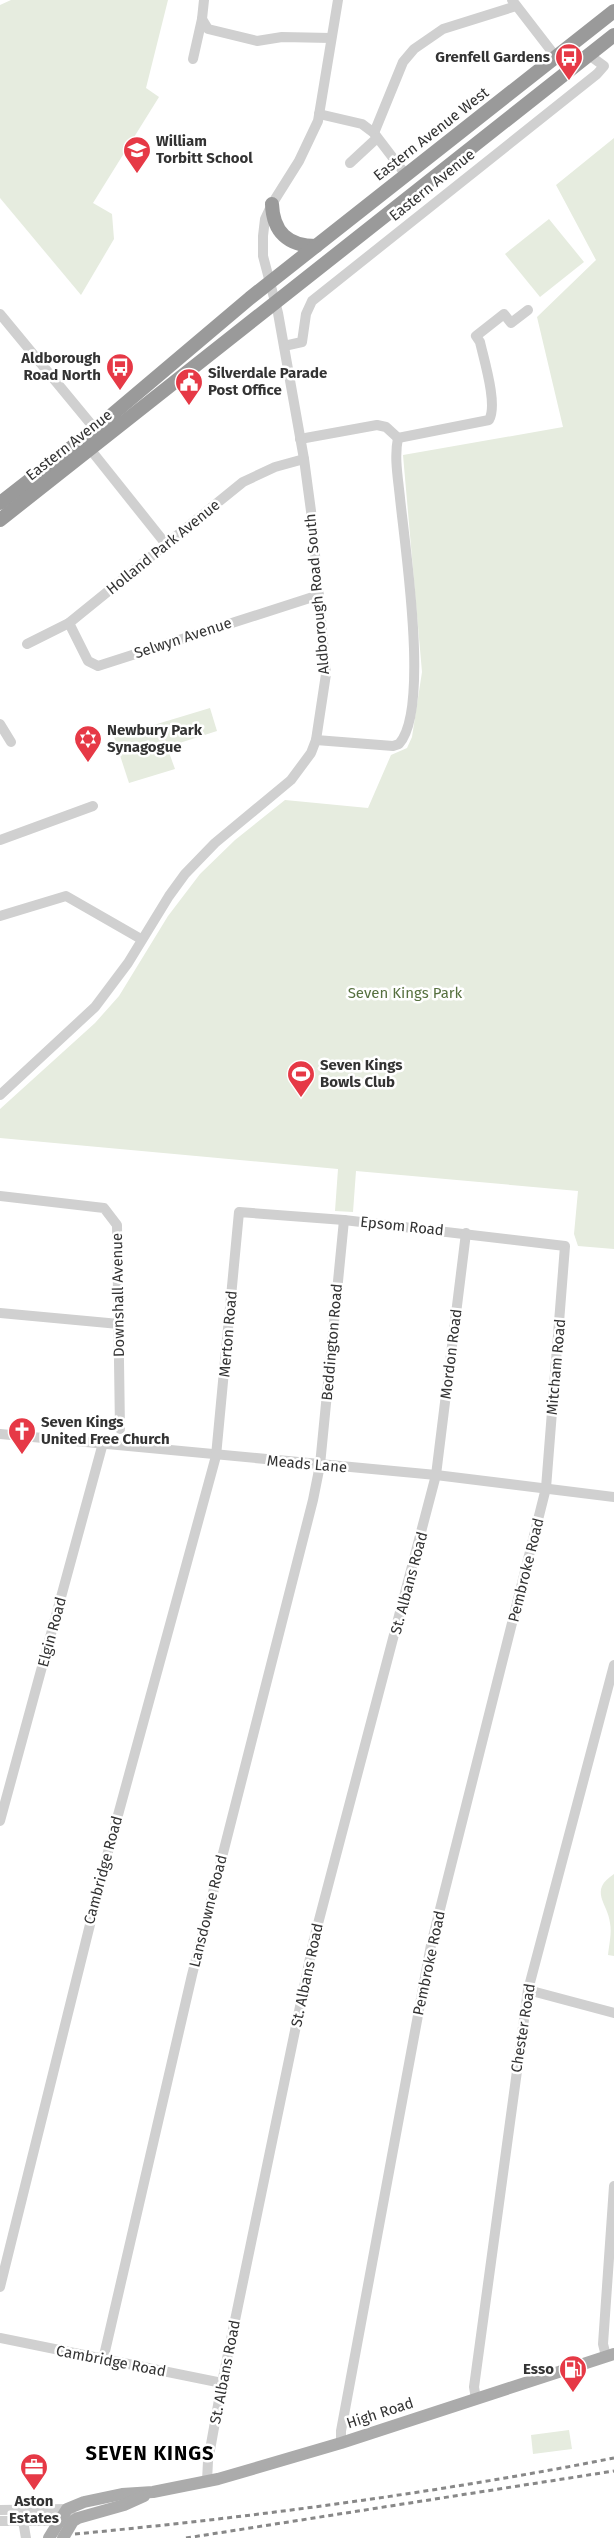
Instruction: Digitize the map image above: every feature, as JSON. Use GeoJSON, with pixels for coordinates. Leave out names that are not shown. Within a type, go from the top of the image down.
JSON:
{"type":"FeatureCollection","features":[{"type":"Feature","properties":{"kind":"highway","name":"Eastern Avenue West"},"geometry":{"type":"LineString","coordinates":[[269,283],[614,11]]}},
{"type":"Feature","properties":{"kind":"highway"},"geometry":{"type":"LineString","coordinates":[[276,301],[614,35]]}},
{"type":"Feature","properties":{"kind":"highway"},"geometry":{"type":"LineString","coordinates":[[272,204],[272,218],[278,231],[289,241],[302,246],[316,246]]}},
{"type":"Feature","properties":{"kind":"highway","name":"Eastern Avenue"},"geometry":{"type":"LineString","coordinates":[[0,503],[95,428],[269,283]]}},
{"type":"Feature","properties":{"kind":"highway","name":"Eastern Avenue"},"geometry":{"type":"LineString","coordinates":[[0,520],[276,301]]}},
{"type":"Feature","properties":{"kind":"main road","name":"High Road"},"geometry":{"type":"LineString","coordinates":[[73,2521],[154,2492],[207,2481],[341,2443],[610,2355]]}},
{"type":"Feature","properties":{"kind":"main road","name":"High Road"},"geometry":{"type":"LineString","coordinates":[[67,2508],[84,2502],[122,2494],[154,2492]]}},
{"type":"Feature","properties":{"kind":"main road"},"geometry":{"type":"LineString","coordinates":[[49,2538],[67,2508]]}},
{"type":"Feature","properties":{"kind":"main road"},"geometry":{"type":"LineString","coordinates":[[64,2538],[73,2521]]}},
{"type":"Feature","properties":{"kind":"street"},"geometry":{"type":"LineString","coordinates":[[193,59],[202,19],[204,0]]}},
{"type":"Feature","properties":{"kind":"street","name":"Aldborough Road South"},"geometry":{"type":"LineString","coordinates":[[0,1094],[95,1007],[128,963],[141,939],[185,874],[214,843],[291,780],[311,753],[316,740],[326,674],[319,595],[304,459],[276,301],[269,283],[264,256],[263,236],[265,219],[272,204],[299,161],[319,114],[338,0]]}},
{"type":"Feature","properties":{"kind":"street"},"geometry":{"type":"LineString","coordinates":[[350,163],[376,136],[403,62],[414,50],[443,29],[514,2],[556,57]]}},
{"type":"Feature","properties":{"kind":"street"},"geometry":{"type":"LineString","coordinates":[[202,19],[208,29],[257,41],[282,37],[331,38]]}},
{"type":"Feature","properties":{"kind":"street","name":"Eastern Avenue"},"geometry":{"type":"LineString","coordinates":[[284,346],[302,342],[306,314],[312,301],[597,74],[604,66],[589,55]]}},
{"type":"Feature","properties":{"kind":"street"},"geometry":{"type":"LineString","coordinates":[[319,114],[343,118],[362,124],[376,136],[406,175]]}},
{"type":"Feature","properties":{"kind":"street"},"geometry":{"type":"LineString","coordinates":[[398,438],[489,420],[492,411],[492,399],[482,349],[476,336],[504,314],[511,323],[528,310]]}},
{"type":"Feature","properties":{"kind":"street"},"geometry":{"type":"LineString","coordinates":[[0,314],[95,428]]}},
{"type":"Feature","properties":{"kind":"street"},"geometry":{"type":"LineString","coordinates":[[300,439],[377,425],[386,427],[398,438],[398,480],[416,673],[408,731],[399,744],[393,746],[316,740]]}},
{"type":"Feature","properties":{"kind":"street"},"geometry":{"type":"LineString","coordinates":[[90,449],[165,543]]}},
{"type":"Feature","properties":{"kind":"street","name":"Holland Park Avenue"},"geometry":{"type":"LineString","coordinates":[[27,644],[68,623],[243,482],[275,467],[304,459]]}},
{"type":"Feature","properties":{"kind":"street","name":"Selwyn Avenue"},"geometry":{"type":"LineString","coordinates":[[68,623],[88,661],[98,666],[319,595]]}},
{"type":"Feature","properties":{"kind":"street"},"geometry":{"type":"LineString","coordinates":[[0,724],[11,742]]}},
{"type":"Feature","properties":{"kind":"street"},"geometry":{"type":"LineString","coordinates":[[0,840],[93,806]]}},
{"type":"Feature","properties":{"kind":"street"},"geometry":{"type":"LineString","coordinates":[[0,916],[66,896],[141,939]]}},
{"type":"Feature","properties":{"kind":"street","name":"Downshall Avenue"},"geometry":{"type":"LineString","coordinates":[[0,1196],[104,1208],[117,1225],[120,1429]]}},
{"type":"Feature","properties":{"kind":"street","name":"Epsom Road"},"geometry":{"type":"LineString","coordinates":[[239,1212],[344,1220],[565,1246]]}},
{"type":"Feature","properties":{"kind":"street","name":"Merton Road"},"geometry":{"type":"LineString","coordinates":[[216,1456],[239,1212]]}},
{"type":"Feature","properties":{"kind":"street","name":"Beddington Road"},"geometry":{"type":"LineString","coordinates":[[320,1465],[344,1220]]}},
{"type":"Feature","properties":{"kind":"street","name":"Mordon Road"},"geometry":{"type":"LineString","coordinates":[[436,1476],[466,1233]]}},
{"type":"Feature","properties":{"kind":"street","name":"Mitcham Road"},"geometry":{"type":"LineString","coordinates":[[546,1488],[565,1246]]}},
{"type":"Feature","properties":{"kind":"street"},"geometry":{"type":"LineString","coordinates":[[0,1313],[119,1324]]}},
{"type":"Feature","properties":{"kind":"street","name":"Meads Lane"},"geometry":{"type":"LineString","coordinates":[[0,1434],[436,1476],[614,1497]]}},
{"type":"Feature","properties":{"kind":"street","name":"Elgin Road"},"geometry":{"type":"LineString","coordinates":[[0,1821],[103,1443]]}},
{"type":"Feature","properties":{"kind":"street","name":"Cambridge Road"},"geometry":{"type":"LineString","coordinates":[[0,2286],[106,1857],[216,1456]]}},
{"type":"Feature","properties":{"kind":"street","name":"Lansdowne Road"},"geometry":{"type":"LineString","coordinates":[[104,2360],[192,1975],[320,1465]]}},
{"type":"Feature","properties":{"kind":"street","name":"St. Albans Road"},"geometry":{"type":"LineString","coordinates":[[207,2481],[208,2461],[222,2382],[314,1939],[436,1476]]}},
{"type":"Feature","properties":{"kind":"street","name":"Pembroke Road"},"geometry":{"type":"LineString","coordinates":[[341,2443],[341,2431],[359,2326],[431,1945],[546,1488]]}},
{"type":"Feature","properties":{"kind":"street","name":"Chester Road"},"geometry":{"type":"LineString","coordinates":[[476,2399],[476,2377],[528,1990],[614,1665]]}},
{"type":"Feature","properties":{"kind":"street"},"geometry":{"type":"LineString","coordinates":[[528,1990],[614,2013]]}},
{"type":"Feature","properties":{"kind":"street"},"geometry":{"type":"LineString","coordinates":[[610,2355],[603,2344],[614,2186]]}},
{"type":"Feature","properties":{"kind":"street","name":"Cambridge Road"},"geometry":{"type":"LineString","coordinates":[[0,2338],[222,2382]]}},
{"type":"Feature","properties":{"kind":"street"},"geometry":{"type":"LineString","coordinates":[[0,2510],[67,2508],[73,2521],[0,2521]]}},
{"type":"Feature","properties":{"kind":"street"},"geometry":{"type":"LineString","coordinates":[[23,2521],[26,2538]]}},
{"type":"Feature","properties":{"kind":"green space"},"geometry":{"type":"Polygon","coordinates":[[[11,0],[168,0],[146,88],[159,97],[93,203],[112,214],[114,239],[81,295],[0,198],[0,5],[11,0]]]}},
{"type":"Feature","properties":{"kind":"green space","name":"Seven Kings Park"},"geometry":{"type":"Polygon","coordinates":[[[614,138],[614,1249],[578,1246],[574,1234],[578,1191],[356,1171],[353,1212],[335,1211],[338,1169],[0,1138],[0,1109],[95,1023],[119,996],[168,916],[200,874],[235,840],[285,800],[368,808],[391,755],[407,748],[412,737],[422,672],[403,455],[563,427],[537,317],[596,260],[556,185],[614,138]]]}},
{"type":"Feature","properties":{"kind":"green space"},"geometry":{"type":"Polygon","coordinates":[[[549,219],[584,262],[540,297],[505,254],[549,219]]]}},
{"type":"Feature","properties":{"kind":"green space"},"geometry":{"type":"Polygon","coordinates":[[[210,708],[217,731],[167,747],[175,769],[129,783],[114,737],[210,708]]]}},
{"type":"Feature","properties":{"kind":"green space"},"geometry":{"type":"Polygon","coordinates":[[[614,1874],[614,1956],[608,1955],[611,1927],[601,1892],[606,1880],[614,1874]]]}},
{"type":"Feature","properties":{"kind":"green space"},"geometry":{"type":"Polygon","coordinates":[[[569,2430],[572,2449],[533,2454],[531,2435],[569,2430]]]}},
{"type":"Feature","properties":{"kind":"railway"},"geometry":{"type":"LineString","coordinates":[[75,2534],[345,2503],[547,2471],[614,2458]]}},
{"type":"Feature","properties":{"kind":"railway"},"geometry":{"type":"LineString","coordinates":[[186,2538],[614,2471]]}},
{"type":"Feature","properties":{"kind":"place","name":"Grenfell Gardens"},"geometry":{"type":"Point","coordinates":[569,81]}},
{"type":"Feature","properties":{"kind":"place","name":"William Torbitt School"},"geometry":{"type":"Point","coordinates":[137,174]}},
{"type":"Feature","properties":{"kind":"place","name":"Aldborough Road North"},"geometry":{"type":"Point","coordinates":[120,391]}},
{"type":"Feature","properties":{"kind":"place","name":"Silverdale Parade Post Office"},"geometry":{"type":"Point","coordinates":[189,406]}},
{"type":"Feature","properties":{"kind":"place","name":"Newbury Park Synagogue"},"geometry":{"type":"Point","coordinates":[88,763]}},
{"type":"Feature","properties":{"kind":"place","name":"Seven Kings Bowls Club"},"geometry":{"type":"Point","coordinates":[301,1098]}},
{"type":"Feature","properties":{"kind":"place","name":"Seven Kings United Free Church"},"geometry":{"type":"Point","coordinates":[22,1455]}},
{"type":"Feature","properties":{"kind":"place","name":"Esso"},"geometry":{"type":"Point","coordinates":[573,2393]}},
{"type":"Feature","properties":{"kind":"place","name":"Aston Estates"},"geometry":{"type":"Point","coordinates":[34,2491]}},
{"type":"Feature","properties":{"kind":"district","name":"SEVEN KINGS"},"geometry":{"type":"Point","coordinates":[150,2453]}}]}
